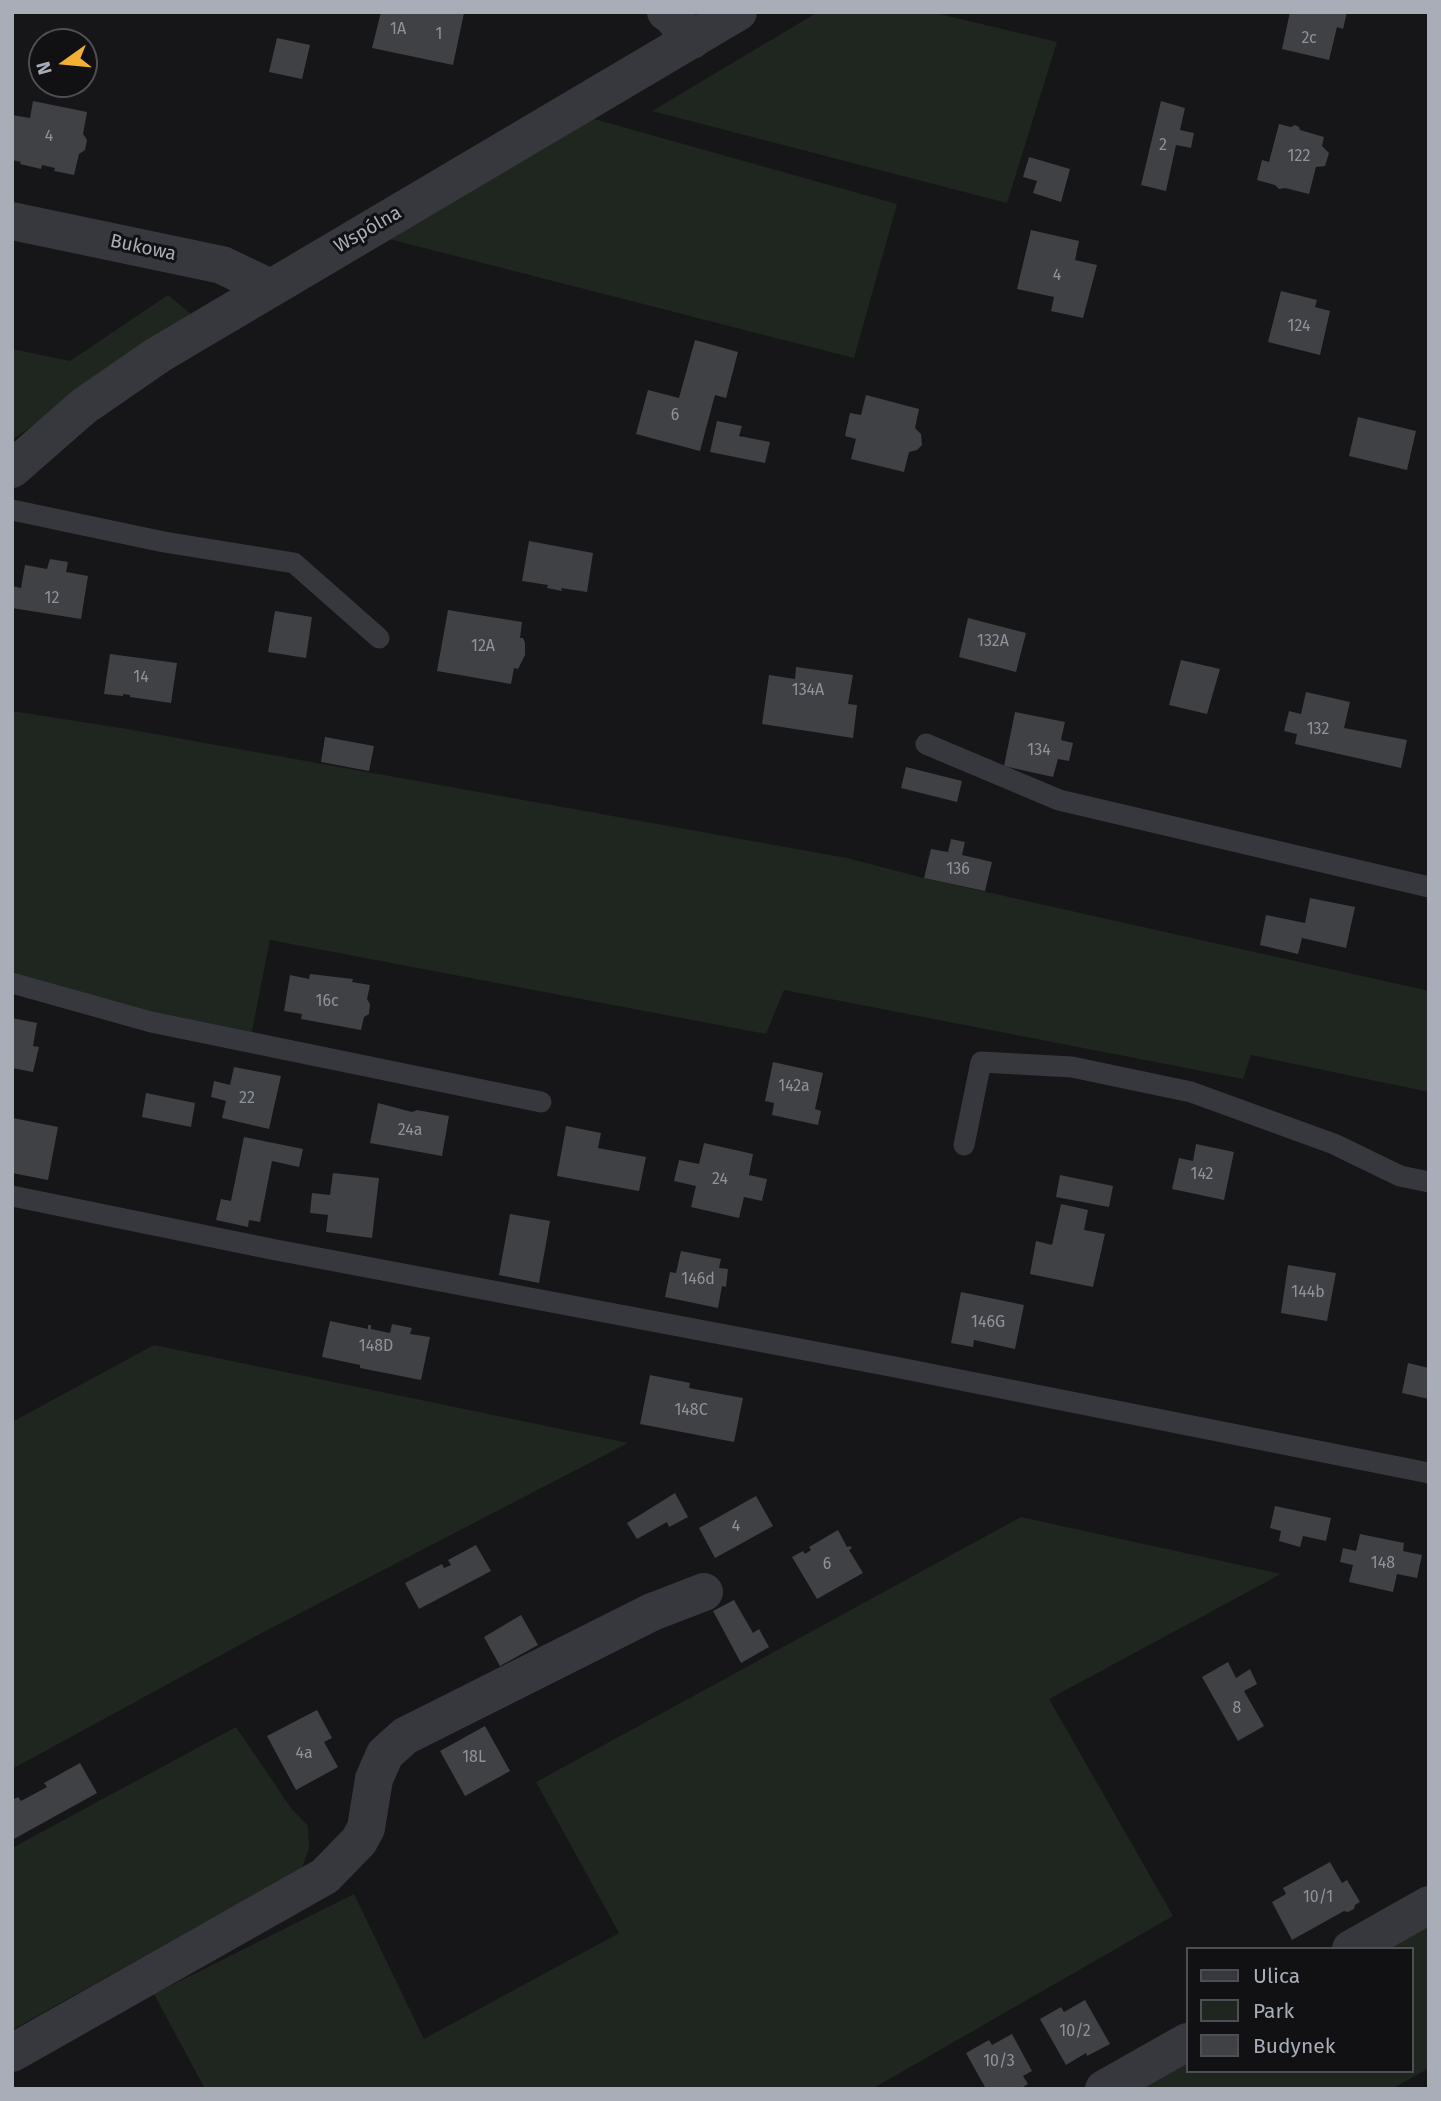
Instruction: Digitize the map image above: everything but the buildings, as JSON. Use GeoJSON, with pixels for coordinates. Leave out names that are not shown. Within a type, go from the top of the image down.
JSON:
{"type":"FeatureCollection","features":[{"type":"Feature","properties":{"kind":"street"},"geometry":{"type":"LineString","coordinates":[[666,12],[692,40]]}},
{"type":"Feature","properties":{"kind":"street","name":"Wspólna"},"geometry":{"type":"LineString","coordinates":[[12,469],[84,406],[158,355],[738,12]]}},
{"type":"Feature","properties":{"kind":"street","name":"Bukowa"},"geometry":{"type":"LineString","coordinates":[[12,221],[222,265],[270,288]]}},
{"type":"Feature","properties":{"kind":"street"},"geometry":{"type":"LineString","coordinates":[[12,2053],[325,1876],[362,1835],[371,1808],[374,1779],[385,1754],[405,1736],[652,1612],[704,1592]]}},
{"type":"Feature","properties":{"kind":"street"},"geometry":{"type":"LineString","coordinates":[[1355,1947],[1429,1905]]}},
{"type":"Feature","properties":{"kind":"street"},"geometry":{"type":"LineString","coordinates":[[1104,2089],[1186,2043]]}},
{"type":"Feature","properties":{"kind":"lane"},"geometry":{"type":"LineString","coordinates":[[12,510],[164,542],[294,563],[379,638]]}},
{"type":"Feature","properties":{"kind":"lane"},"geometry":{"type":"LineString","coordinates":[[926,744],[1059,800],[1429,887]]}},
{"type":"Feature","properties":{"kind":"lane"},"geometry":{"type":"LineString","coordinates":[[12,983],[152,1022],[541,1102]]}},
{"type":"Feature","properties":{"kind":"lane"},"geometry":{"type":"LineString","coordinates":[[964,1146],[981,1062],[1072,1068],[1191,1092],[1334,1144],[1400,1176],[1429,1182]]}},
{"type":"Feature","properties":{"kind":"lane"},"geometry":{"type":"LineString","coordinates":[[12,1196],[271,1249],[890,1366],[1429,1473]]}},
{"type":"Feature","properties":{"kind":"green space"},"geometry":{"type":"Polygon","coordinates":[[[818,12],[931,12],[1057,42],[1007,203],[652,111],[818,12]]]}},
{"type":"Feature","properties":{"kind":"green space"},"geometry":{"type":"Polygon","coordinates":[[[587,117],[897,204],[854,358],[389,239],[587,117]]]}},
{"type":"Feature","properties":{"kind":"green space"},"geometry":{"type":"Polygon","coordinates":[[[168,295],[192,315],[12,440],[12,349],[70,361],[168,295]]]}},
{"type":"Feature","properties":{"kind":"green space"},"geometry":{"type":"Polygon","coordinates":[[[12,711],[127,729],[847,858],[924,878],[1429,991],[1429,1092],[1251,1055],[1243,1079],[784,990],[766,1034],[270,940],[251,1036],[157,1015],[12,975],[12,711]]]}},
{"type":"Feature","properties":{"kind":"green space"},"geometry":{"type":"Polygon","coordinates":[[[154,1345],[628,1443],[258,1635],[12,1769],[12,1422],[154,1345]]]}},
{"type":"Feature","properties":{"kind":"green space"},"geometry":{"type":"Polygon","coordinates":[[[1021,1517],[1281,1574],[1049,1699],[1173,1916],[872,2089],[205,2089],[154,1994],[354,1894],[424,2039],[619,1933],[536,1782],[1021,1517]]]}},
{"type":"Feature","properties":{"kind":"green space"},"geometry":{"type":"Polygon","coordinates":[[[236,1727],[291,1808],[308,1826],[309,1848],[302,1868],[12,2030],[12,1848],[236,1727]]]}},
{"type":"Feature","properties":{"kind":"green space"},"geometry":{"type":"Polygon","coordinates":[[[1429,1926],[1429,2068],[1392,2089],[1138,2089],[1186,2062],[1186,2073],[1413,2073],[1413,1947],[1392,1947],[1429,1926]]]}}]}
